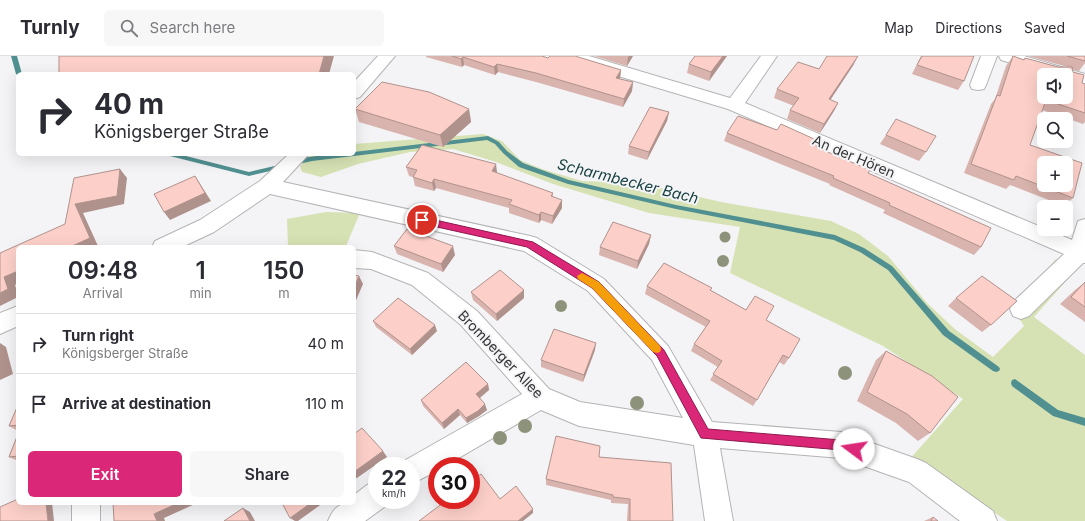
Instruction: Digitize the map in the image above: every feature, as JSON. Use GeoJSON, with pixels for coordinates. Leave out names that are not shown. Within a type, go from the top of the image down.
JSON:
{"type":"FeatureCollection","features":[{"type":"Feature","properties":{"kind":"street"},"geometry":{"type":"LineString","coordinates":[[356,91],[387,56]]}},
{"type":"Feature","properties":{"kind":"street","name":"An der Hören"},"geometry":{"type":"LineString","coordinates":[[571,56],[734,105],[1082,254]]}},
{"type":"Feature","properties":{"kind":"street"},"geometry":{"type":"LineString","coordinates":[[734,105],[769,56]]}},
{"type":"Feature","properties":{"kind":"street"},"geometry":{"type":"LineString","coordinates":[[978,85],[989,56]]}},
{"type":"Feature","properties":{"kind":"street"},"geometry":{"type":"LineString","coordinates":[[1007,56],[1085,80]]}},
{"type":"Feature","properties":{"kind":"street"},"geometry":{"type":"LineString","coordinates":[[166,245],[207,226],[272,182],[298,156]]}},
{"type":"Feature","properties":{"kind":"street"},"geometry":{"type":"LineString","coordinates":[[272,182],[530,244],[596,285],[660,353],[705,434],[719,521]]}},
{"type":"Feature","properties":{"kind":"street"},"geometry":{"type":"LineString","coordinates":[[1021,309],[1082,254],[1085,227]]}},
{"type":"Feature","properties":{"kind":"street","name":"Bromberger Allee"},"geometry":{"type":"LineString","coordinates":[[356,259],[372,261],[420,278],[469,318],[540,397],[579,414],[705,434],[841,445],[917,472],[983,521]]}},
{"type":"Feature","properties":{"kind":"street"},"geometry":{"type":"LineString","coordinates":[[0,324],[16,317]]}},
{"type":"Feature","properties":{"kind":"street"},"geometry":{"type":"LineString","coordinates":[[420,466],[540,397]]}},
{"type":"Feature","properties":{"kind":"street"},"geometry":{"type":"LineString","coordinates":[[342,521],[368,502]]}},
{"type":"Feature","properties":{"kind":"street"},"geometry":{"type":"LineString","coordinates":[[86,505],[86,521]]}},
{"type":"Feature","properties":{"kind":"green space"},"geometry":{"type":"Polygon","coordinates":[[[483,134],[502,141],[520,160],[542,169],[582,181],[640,183],[721,202],[831,221],[859,234],[888,256],[927,303],[956,330],[993,357],[1024,326],[1013,309],[1056,259],[1076,270],[1034,317],[1085,355],[1085,521],[1007,521],[942,477],[909,460],[963,399],[883,346],[730,273],[740,227],[649,213],[553,184],[493,161],[453,149],[410,152],[358,164],[321,177],[302,172],[300,166],[310,156],[356,156],[356,144],[483,134]]]}},
{"type":"Feature","properties":{"kind":"green space"},"geometry":{"type":"Polygon","coordinates":[[[326,212],[360,213],[346,245],[288,245],[287,219],[326,212]]]}},
{"type":"Feature","properties":{"kind":"building"},"geometry":{"type":"Polygon","coordinates":[[[59,56],[324,56],[320,72],[59,72],[59,56]]]}},
{"type":"Feature","properties":{"kind":"building"},"geometry":{"type":"Polygon","coordinates":[[[452,56],[542,56],[548,58],[550,56],[575,56],[621,70],[616,78],[633,82],[624,99],[536,73],[497,64],[494,67],[463,57],[461,59],[452,56]]]}},
{"type":"Feature","properties":{"kind":"building"},"geometry":{"type":"Polygon","coordinates":[[[695,56],[723,56],[711,72],[689,64],[695,56]]]}},
{"type":"Feature","properties":{"kind":"building"},"geometry":{"type":"Polygon","coordinates":[[[827,56],[858,56],[829,99],[838,103],[824,124],[790,110],[799,98],[777,89],[798,62],[819,69],[827,56]]]}},
{"type":"Feature","properties":{"kind":"building"},"geometry":{"type":"Polygon","coordinates":[[[922,56],[974,56],[964,81],[917,65],[922,56]]]}},
{"type":"Feature","properties":{"kind":"building"},"geometry":{"type":"Polygon","coordinates":[[[1013,56],[1024,60],[1025,58],[1058,67],[1072,67],[1037,68],[1037,104],[1045,104],[1042,112],[1037,112],[1037,125],[1030,145],[1062,156],[1037,156],[1037,184],[1016,176],[1014,180],[971,164],[997,95],[1000,96],[1013,56]]]}},
{"type":"Feature","properties":{"kind":"building"},"geometry":{"type":"Polygon","coordinates":[[[1067,56],[1085,56],[1085,61],[1067,56]]]}},
{"type":"Feature","properties":{"kind":"building"},"geometry":{"type":"Polygon","coordinates":[[[1073,72],[1084,75],[1082,83],[1085,84],[1085,113],[1058,104],[1073,104],[1073,72]]]}},
{"type":"Feature","properties":{"kind":"building"},"geometry":{"type":"Polygon","coordinates":[[[382,82],[429,92],[469,109],[440,135],[356,109],[382,82]]]}},
{"type":"Feature","properties":{"kind":"building"},"geometry":{"type":"Polygon","coordinates":[[[650,107],[669,112],[649,152],[629,146],[650,107]]]}},
{"type":"Feature","properties":{"kind":"building"},"geometry":{"type":"Polygon","coordinates":[[[738,116],[777,130],[781,124],[814,139],[811,143],[817,145],[816,147],[870,170],[868,173],[991,228],[981,247],[889,205],[890,203],[833,178],[834,176],[727,133],[738,116]]]}},
{"type":"Feature","properties":{"kind":"building"},"geometry":{"type":"Polygon","coordinates":[[[896,119],[936,136],[926,152],[886,135],[896,119]]]}},
{"type":"Feature","properties":{"kind":"building"},"geometry":{"type":"Polygon","coordinates":[[[422,145],[496,164],[492,171],[553,193],[551,196],[562,200],[553,216],[541,212],[539,215],[509,204],[512,200],[434,179],[432,183],[413,177],[417,170],[406,167],[422,145]]]}},
{"type":"Feature","properties":{"kind":"building"},"geometry":{"type":"Polygon","coordinates":[[[1073,160],[1082,163],[1073,198],[1057,192],[1073,192],[1073,160]]]}},
{"type":"Feature","properties":{"kind":"building"},"geometry":{"type":"Polygon","coordinates":[[[120,169],[117,196],[75,204],[90,238],[74,245],[18,245],[65,224],[74,178],[120,169]]]}},
{"type":"Feature","properties":{"kind":"building"},"geometry":{"type":"Polygon","coordinates":[[[195,176],[205,193],[164,212],[154,194],[195,176]]]}},
{"type":"Feature","properties":{"kind":"building"},"geometry":{"type":"Polygon","coordinates":[[[613,222],[651,235],[638,261],[600,247],[613,222]]]}},
{"type":"Feature","properties":{"kind":"building"},"geometry":{"type":"Polygon","coordinates":[[[407,229],[453,246],[441,264],[394,246],[407,229]]]}},
{"type":"Feature","properties":{"kind":"building"},"geometry":{"type":"Polygon","coordinates":[[[16,246],[16,272],[4,277],[8,289],[0,293],[0,253],[16,246]]]}},
{"type":"Feature","properties":{"kind":"building"},"geometry":{"type":"Polygon","coordinates":[[[664,263],[712,288],[710,290],[746,310],[755,296],[774,306],[766,320],[800,339],[789,358],[783,355],[757,400],[713,374],[722,361],[694,344],[710,321],[647,286],[664,263]]]}},
{"type":"Feature","properties":{"kind":"building"},"geometry":{"type":"Polygon","coordinates":[[[500,270],[524,290],[496,314],[471,292],[500,270]]]}},
{"type":"Feature","properties":{"kind":"building"},"geometry":{"type":"Polygon","coordinates":[[[356,275],[359,276],[356,283],[356,275]]]}},
{"type":"Feature","properties":{"kind":"building"},"geometry":{"type":"Polygon","coordinates":[[[982,276],[1017,301],[991,325],[956,298],[982,276]]]}},
{"type":"Feature","properties":{"kind":"building"},"geometry":{"type":"Polygon","coordinates":[[[1085,282],[1085,307],[1071,297],[1085,282]]]}},
{"type":"Feature","properties":{"kind":"building"},"geometry":{"type":"Polygon","coordinates":[[[398,298],[435,325],[410,349],[373,321],[398,298]]]}},
{"type":"Feature","properties":{"kind":"building"},"geometry":{"type":"Polygon","coordinates":[[[554,329],[596,343],[584,375],[541,360],[554,329]]]}},
{"type":"Feature","properties":{"kind":"building"},"geometry":{"type":"Polygon","coordinates":[[[886,351],[932,376],[958,397],[930,433],[907,414],[867,392],[886,351]]]}},
{"type":"Feature","properties":{"kind":"building"},"geometry":{"type":"Polygon","coordinates":[[[466,362],[488,384],[476,394],[485,404],[478,411],[466,418],[458,409],[442,423],[421,400],[466,362]]]}},
{"type":"Feature","properties":{"kind":"building"},"geometry":{"type":"Polygon","coordinates":[[[16,410],[16,425],[9,426],[16,410]]]}},
{"type":"Feature","properties":{"kind":"building"},"geometry":{"type":"Polygon","coordinates":[[[362,428],[383,451],[375,457],[368,457],[368,462],[356,471],[356,432],[362,428]]]}},
{"type":"Feature","properties":{"kind":"building"},"geometry":{"type":"Polygon","coordinates":[[[556,436],[600,446],[599,457],[671,463],[673,521],[630,521],[630,499],[613,497],[613,495],[546,479],[556,436]]]}},
{"type":"Feature","properties":{"kind":"building"},"geometry":{"type":"Polygon","coordinates":[[[16,439],[16,456],[9,457],[16,439]]]}},
{"type":"Feature","properties":{"kind":"building"},"geometry":{"type":"Polygon","coordinates":[[[481,474],[500,499],[516,486],[533,509],[518,521],[419,521],[435,509],[480,509],[481,474]]]}},
{"type":"Feature","properties":{"kind":"building"},"geometry":{"type":"Polygon","coordinates":[[[16,500],[16,505],[46,505],[48,521],[0,521],[0,507],[16,500]]]}},
{"type":"Feature","properties":{"kind":"building"},"geometry":{"type":"Polygon","coordinates":[[[113,505],[174,505],[154,514],[157,521],[114,521],[113,505]]]}},
{"type":"Feature","properties":{"kind":"building"},"geometry":{"type":"Polygon","coordinates":[[[283,505],[308,505],[290,518],[283,505]]]}},
{"type":"Feature","properties":{"kind":"building"},"geometry":{"type":"Polygon","coordinates":[[[243,508],[250,521],[224,521],[243,508]]]}},
{"type":"Feature","properties":{"kind":"building"},"geometry":{"type":"Polygon","coordinates":[[[933,517],[938,521],[931,521],[933,517]]]}},
{"type":"Feature","properties":{"kind":"waterway","name":"Scharmbecker Bach"},"geometry":{"type":"LineString","coordinates":[[14,56],[18,72]]}},
{"type":"Feature","properties":{"kind":"waterway","name":"Scharmbecker Bach"},"geometry":{"type":"LineString","coordinates":[[356,154],[488,138],[497,143],[505,152],[521,165],[568,182],[676,207],[835,238],[862,250],[890,268],[946,333],[996,369]]}},
{"type":"Feature","properties":{"kind":"waterway","name":"Scharmbecker Bach"},"geometry":{"type":"LineString","coordinates":[[178,156],[249,174],[283,166]]}},
{"type":"Feature","properties":{"kind":"waterway","name":"Scharmbecker Bach"},"geometry":{"type":"LineString","coordinates":[[294,163],[337,156]]}},
{"type":"Feature","properties":{"kind":"waterway","name":"Scharmbecker Bach"},"geometry":{"type":"LineString","coordinates":[[1015,383],[1056,413],[1085,422]]}},
{"type":"Feature","properties":{"kind":"slow traffic"},"geometry":{"type":"LineString","coordinates":[[582,276],[596,285],[657,349]]}},
{"type":"Feature","properties":{"kind":"route"},"geometry":{"type":"LineString","coordinates":[[422,220],[530,244],[596,285],[660,353],[705,434],[841,445],[854,449]]}}]}
